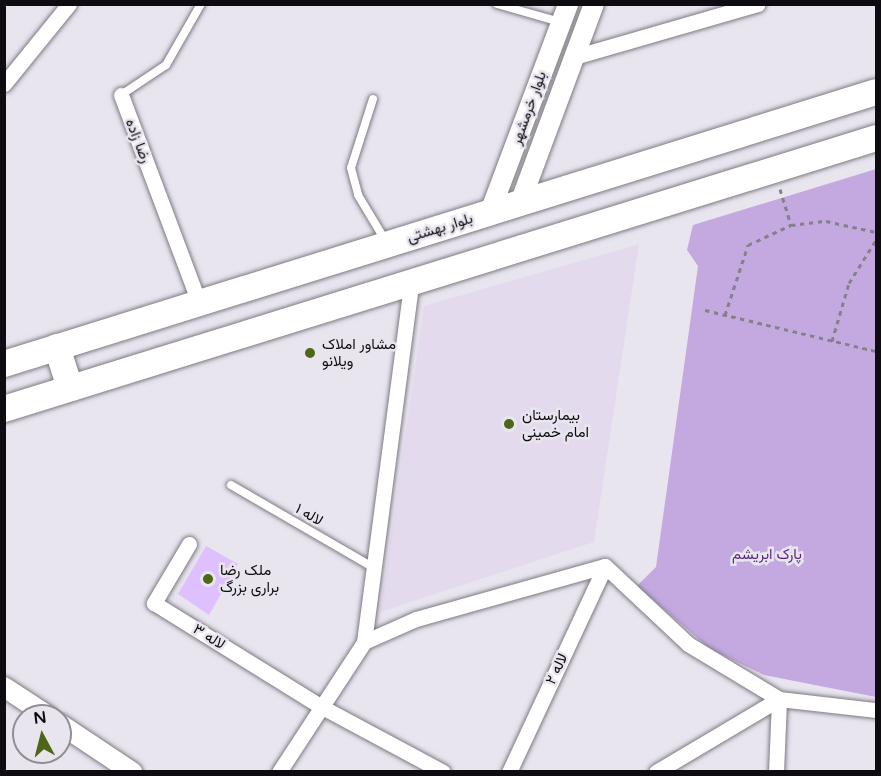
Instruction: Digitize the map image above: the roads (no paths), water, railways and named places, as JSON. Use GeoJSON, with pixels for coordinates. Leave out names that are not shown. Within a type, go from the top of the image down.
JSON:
{"type":"FeatureCollection","features":[{"type":"Feature","properties":{"kind":"main road","name":"بلوار بهشتی"},"geometry":{"type":"LineString","coordinates":[[4,364],[876,92]]}},
{"type":"Feature","properties":{"kind":"main road"},"geometry":{"type":"LineString","coordinates":[[4,409],[876,138]]}},
{"type":"Feature","properties":{"kind":"main road"},"geometry":{"type":"LineString","coordinates":[[57,347],[70,388]]}},
{"type":"Feature","properties":{"kind":"street"},"geometry":{"type":"LineString","coordinates":[[4,84],[69,4]]}},
{"type":"Feature","properties":{"kind":"street","name":"بلوار خرمشهر"},"geometry":{"type":"LineString","coordinates":[[520,203],[594,4]]}},
{"type":"Feature","properties":{"kind":"street"},"geometry":{"type":"LineString","coordinates":[[574,57],[758,4]]}},
{"type":"Feature","properties":{"kind":"street","name":"بلوار خرمشهر"},"geometry":{"type":"LineString","coordinates":[[490,212],[565,13]]}},
{"type":"Feature","properties":{"kind":"street","name":"رضا زاده"},"geometry":{"type":"LineString","coordinates":[[121,95],[199,303]]}},
{"type":"Feature","properties":{"kind":"street"},"geometry":{"type":"LineString","coordinates":[[279,771],[364,642],[411,283]]}},
{"type":"Feature","properties":{"kind":"street","name":"لاله ۳"},"geometry":{"type":"LineString","coordinates":[[189,544],[154,603],[322,707]]}},
{"type":"Feature","properties":{"kind":"street"},"geometry":{"type":"LineString","coordinates":[[364,642],[416,619],[605,566],[688,644],[779,699],[876,710]]}},
{"type":"Feature","properties":{"kind":"street","name":"لاله ۲"},"geometry":{"type":"LineString","coordinates":[[509,771],[605,566]]}},
{"type":"Feature","properties":{"kind":"street"},"geometry":{"type":"LineString","coordinates":[[4,687],[30,704]]}},
{"type":"Feature","properties":{"kind":"street"},"geometry":{"type":"LineString","coordinates":[[656,771],[779,699]]}},
{"type":"Feature","properties":{"kind":"street"},"geometry":{"type":"LineString","coordinates":[[776,771],[779,699]]}},
{"type":"Feature","properties":{"kind":"street"},"geometry":{"type":"LineString","coordinates":[[322,707],[443,771]]}},
{"type":"Feature","properties":{"kind":"street"},"geometry":{"type":"LineString","coordinates":[[72,732],[132,771]]}},
{"type":"Feature","properties":{"kind":"lane","name":"رضا زاده"},"geometry":{"type":"LineString","coordinates":[[121,95],[166,65],[201,4]]}},
{"type":"Feature","properties":{"kind":"lane"},"geometry":{"type":"LineString","coordinates":[[497,4],[565,13]]}},
{"type":"Feature","properties":{"kind":"lane"},"geometry":{"type":"LineString","coordinates":[[373,99],[351,168],[358,195],[388,244]]}},
{"type":"Feature","properties":{"kind":"lane","name":"لاله ۱"},"geometry":{"type":"LineString","coordinates":[[231,485],[374,568]]}},
{"type":"Feature","properties":{"kind":"place","name":"مشاور املاک ویلانو"},"geometry":{"type":"Point","coordinates":[310,353]}},
{"type":"Feature","properties":{"kind":"place","name":"بیمارستان امام خمینی"},"geometry":{"type":"Point","coordinates":[509,424]}},
{"type":"Feature","properties":{"kind":"place","name":"ملک رضا براری بزرگ"},"geometry":{"type":"Point","coordinates":[208,579]}},
{"type":"Feature","properties":{"kind":"park label","name":"پارک ابریشم"},"geometry":{"type":"Point","coordinates":[767,555]}}]}
